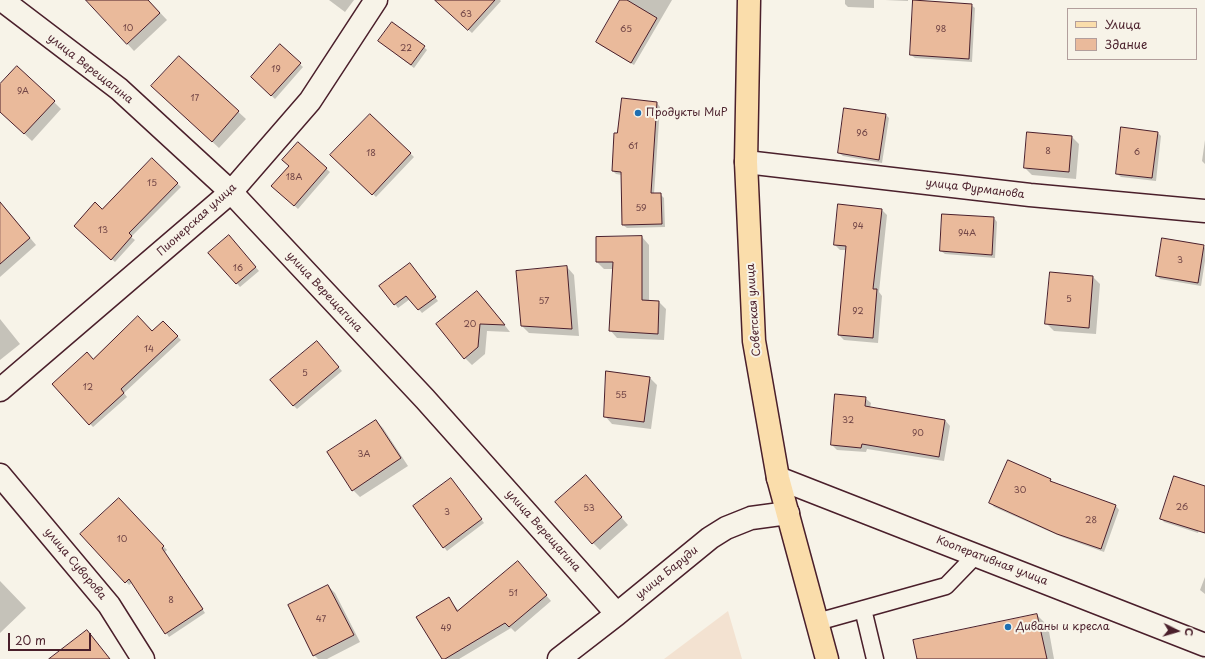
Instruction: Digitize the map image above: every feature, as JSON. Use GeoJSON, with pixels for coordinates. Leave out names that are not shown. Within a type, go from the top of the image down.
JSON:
{"type":"FeatureCollection","features":[{"type":"Feature","properties":{"kind":"main road","name":"Советская улица"},"geometry":{"type":"LineString","coordinates":[[749,0],[746,162],[754,341],[778,478],[827,659]]}},
{"type":"Feature","properties":{"kind":"street","name":"улица Верещагина"},"geometry":{"type":"LineString","coordinates":[[2,0],[119,89],[231,192],[425,399],[617,614]]}},
{"type":"Feature","properties":{"kind":"street","name":"Пионерская улица"},"geometry":{"type":"LineString","coordinates":[[0,390],[231,192],[310,101],[376,0]]}},
{"type":"Feature","properties":{"kind":"street","name":"улица Фурманова"},"geometry":{"type":"LineString","coordinates":[[746,162],[1030,195],[1205,211]]}},
{"type":"Feature","properties":{"kind":"street","name":"улица Суворова"},"geometry":{"type":"LineString","coordinates":[[0,475],[109,605],[143,659]]}},
{"type":"Feature","properties":{"kind":"street","name":"Кооперативная улица"},"geometry":{"type":"LineString","coordinates":[[778,478],[1205,645]]}},
{"type":"Feature","properties":{"kind":"street","name":"улица Баруди"},"geometry":{"type":"LineString","coordinates":[[559,659],[710,538],[726,528],[751,518],[788,513]]}},
{"type":"Feature","properties":{"kind":"lane"},"geometry":{"type":"LineString","coordinates":[[817,622],[946,586],[976,555]]}},
{"type":"Feature","properties":{"kind":"lane"},"geometry":{"type":"LineString","coordinates":[[863,609],[875,659]]}},
{"type":"Feature","properties":{"kind":"shaded area"},"geometry":{"type":"Polygon","coordinates":[[[728,611],[742,659],[664,659],[728,611]]]}},
{"type":"Feature","properties":{"kind":"building"},"geometry":{"type":"Polygon","coordinates":[[[86,0],[148,0],[160,13],[127,44],[86,0]]]}},
{"type":"Feature","properties":{"kind":"building"},"geometry":{"type":"Polygon","coordinates":[[[435,0],[495,0],[468,30],[435,0]]]}},
{"type":"Feature","properties":{"kind":"building"},"geometry":{"type":"Polygon","coordinates":[[[620,0],[627,0],[657,18],[631,63],[596,42],[620,0]]]}},
{"type":"Feature","properties":{"kind":"building"},"geometry":{"type":"Polygon","coordinates":[[[913,0],[972,4],[969,59],[910,55],[913,0]]]}},
{"type":"Feature","properties":{"kind":"building"},"geometry":{"type":"Polygon","coordinates":[[[392,22],[425,46],[411,65],[378,41],[392,22]]]}},
{"type":"Feature","properties":{"kind":"building"},"geometry":{"type":"Polygon","coordinates":[[[280,44],[301,63],[271,96],[251,77],[280,44]]]}},
{"type":"Feature","properties":{"kind":"building"},"geometry":{"type":"Polygon","coordinates":[[[179,56],[239,111],[212,142],[151,86],[179,56]]]}},
{"type":"Feature","properties":{"kind":"building"},"geometry":{"type":"Polygon","coordinates":[[[17,66],[55,101],[24,134],[0,112],[0,84],[17,66]]]}},
{"type":"Feature","properties":{"kind":"building"},"geometry":{"type":"Polygon","coordinates":[[[622,98],[657,102],[651,193],[661,193],[662,224],[622,225],[621,172],[612,171],[614,133],[617,133],[622,98]]]}},
{"type":"Feature","properties":{"kind":"building"},"geometry":{"type":"Polygon","coordinates":[[[844,108],[886,114],[879,160],[838,153],[844,108]]]}},
{"type":"Feature","properties":{"kind":"building"},"geometry":{"type":"Polygon","coordinates":[[[370,114],[411,153],[372,195],[330,155],[370,114]]]}},
{"type":"Feature","properties":{"kind":"building"},"geometry":{"type":"Polygon","coordinates":[[[1121,127],[1158,132],[1152,178],[1116,174],[1121,127]]]}},
{"type":"Feature","properties":{"kind":"building"},"geometry":{"type":"Polygon","coordinates":[[[1027,132],[1072,136],[1069,172],[1024,168],[1027,132]]]}},
{"type":"Feature","properties":{"kind":"building"},"geometry":{"type":"Polygon","coordinates":[[[298,142],[327,168],[294,206],[271,186],[289,166],[282,160],[298,142]]]}},
{"type":"Feature","properties":{"kind":"building"},"geometry":{"type":"Polygon","coordinates":[[[152,158],[178,183],[129,233],[132,236],[111,260],[74,226],[95,202],[102,209],[152,158]]]}},
{"type":"Feature","properties":{"kind":"building"},"geometry":{"type":"Polygon","coordinates":[[[0,202],[30,238],[0,264],[0,202]]]}},
{"type":"Feature","properties":{"kind":"building"},"geometry":{"type":"Polygon","coordinates":[[[838,204],[882,209],[873,289],[877,289],[873,338],[838,335],[846,246],[834,245],[838,204]]]}},
{"type":"Feature","properties":{"kind":"building"},"geometry":{"type":"Polygon","coordinates":[[[942,214],[994,217],[992,255],[940,251],[942,214]]]}},
{"type":"Feature","properties":{"kind":"building"},"geometry":{"type":"Polygon","coordinates":[[[229,235],[256,267],[236,284],[208,253],[229,235]]]}},
{"type":"Feature","properties":{"kind":"building"},"geometry":{"type":"Polygon","coordinates":[[[642,236],[642,300],[659,301],[658,334],[609,331],[613,262],[596,262],[596,237],[642,236]]]}},
{"type":"Feature","properties":{"kind":"building"},"geometry":{"type":"Polygon","coordinates":[[[1162,238],[1204,245],[1198,283],[1156,276],[1162,238]]]}},
{"type":"Feature","properties":{"kind":"building"},"geometry":{"type":"Polygon","coordinates":[[[410,263],[436,297],[418,310],[406,296],[394,305],[379,286],[410,263]]]}},
{"type":"Feature","properties":{"kind":"building"},"geometry":{"type":"Polygon","coordinates":[[[567,266],[572,329],[521,326],[516,271],[567,266]]]}},
{"type":"Feature","properties":{"kind":"building"},"geometry":{"type":"Polygon","coordinates":[[[1050,272],[1093,276],[1089,328],[1045,324],[1050,272]]]}},
{"type":"Feature","properties":{"kind":"building"},"geometry":{"type":"Polygon","coordinates":[[[477,291],[505,325],[480,324],[478,347],[464,359],[436,324],[477,291]]]}},
{"type":"Feature","properties":{"kind":"building"},"geometry":{"type":"Polygon","coordinates":[[[138,316],[152,331],[163,321],[178,336],[121,389],[124,393],[89,425],[52,384],[87,352],[93,359],[138,316]]]}},
{"type":"Feature","properties":{"kind":"building"},"geometry":{"type":"Polygon","coordinates":[[[317,341],[339,367],[293,406],[270,380],[317,341]]]}},
{"type":"Feature","properties":{"kind":"building"},"geometry":{"type":"Polygon","coordinates":[[[606,371],[650,377],[644,422],[604,417],[606,371]]]}},
{"type":"Feature","properties":{"kind":"building"},"geometry":{"type":"Polygon","coordinates":[[[835,394],[866,397],[865,406],[945,420],[939,457],[862,444],[861,448],[831,445],[835,394]]]}},
{"type":"Feature","properties":{"kind":"building"},"geometry":{"type":"Polygon","coordinates":[[[376,420],[401,458],[352,491],[327,452],[376,420]]]}},
{"type":"Feature","properties":{"kind":"building"},"geometry":{"type":"Polygon","coordinates":[[[1008,460],[1051,479],[1050,481],[1116,505],[1101,549],[1057,534],[989,503],[1008,460]]]}},
{"type":"Feature","properties":{"kind":"building"},"geometry":{"type":"Polygon","coordinates":[[[586,475],[622,517],[592,544],[555,502],[586,475]]]}},
{"type":"Feature","properties":{"kind":"building"},"geometry":{"type":"Polygon","coordinates":[[[1174,476],[1205,486],[1205,533],[1160,519],[1174,476]]]}},
{"type":"Feature","properties":{"kind":"building"},"geometry":{"type":"Polygon","coordinates":[[[451,478],[482,519],[443,548],[413,506],[451,478]]]}},
{"type":"Feature","properties":{"kind":"building"},"geometry":{"type":"Polygon","coordinates":[[[119,498],[164,546],[162,548],[203,609],[165,634],[129,579],[125,583],[80,534],[119,498]]]}},
{"type":"Feature","properties":{"kind":"building"},"geometry":{"type":"Polygon","coordinates":[[[518,561],[547,595],[509,627],[505,623],[445,659],[442,659],[416,617],[449,597],[457,611],[518,561]]]}},
{"type":"Feature","properties":{"kind":"building"},"geometry":{"type":"Polygon","coordinates":[[[328,585],[354,635],[313,656],[288,605],[328,585]]]}},
{"type":"Feature","properties":{"kind":"building","name":"Диваны и кресла"},"geometry":{"type":"Polygon","coordinates":[[[1037,614],[1047,659],[917,659],[913,640],[1037,614]]]}},
{"type":"Feature","properties":{"kind":"building"},"geometry":{"type":"Polygon","coordinates":[[[87,630],[110,659],[49,659],[87,630]]]}},
{"type":"Feature","properties":{"kind":"place","name":"Продукты МиР"},"geometry":{"type":"Point","coordinates":[638,113]}},
{"type":"Feature","properties":{"kind":"place","name":"Диваны и кресла"},"geometry":{"type":"Point","coordinates":[1008,627]}}]}
